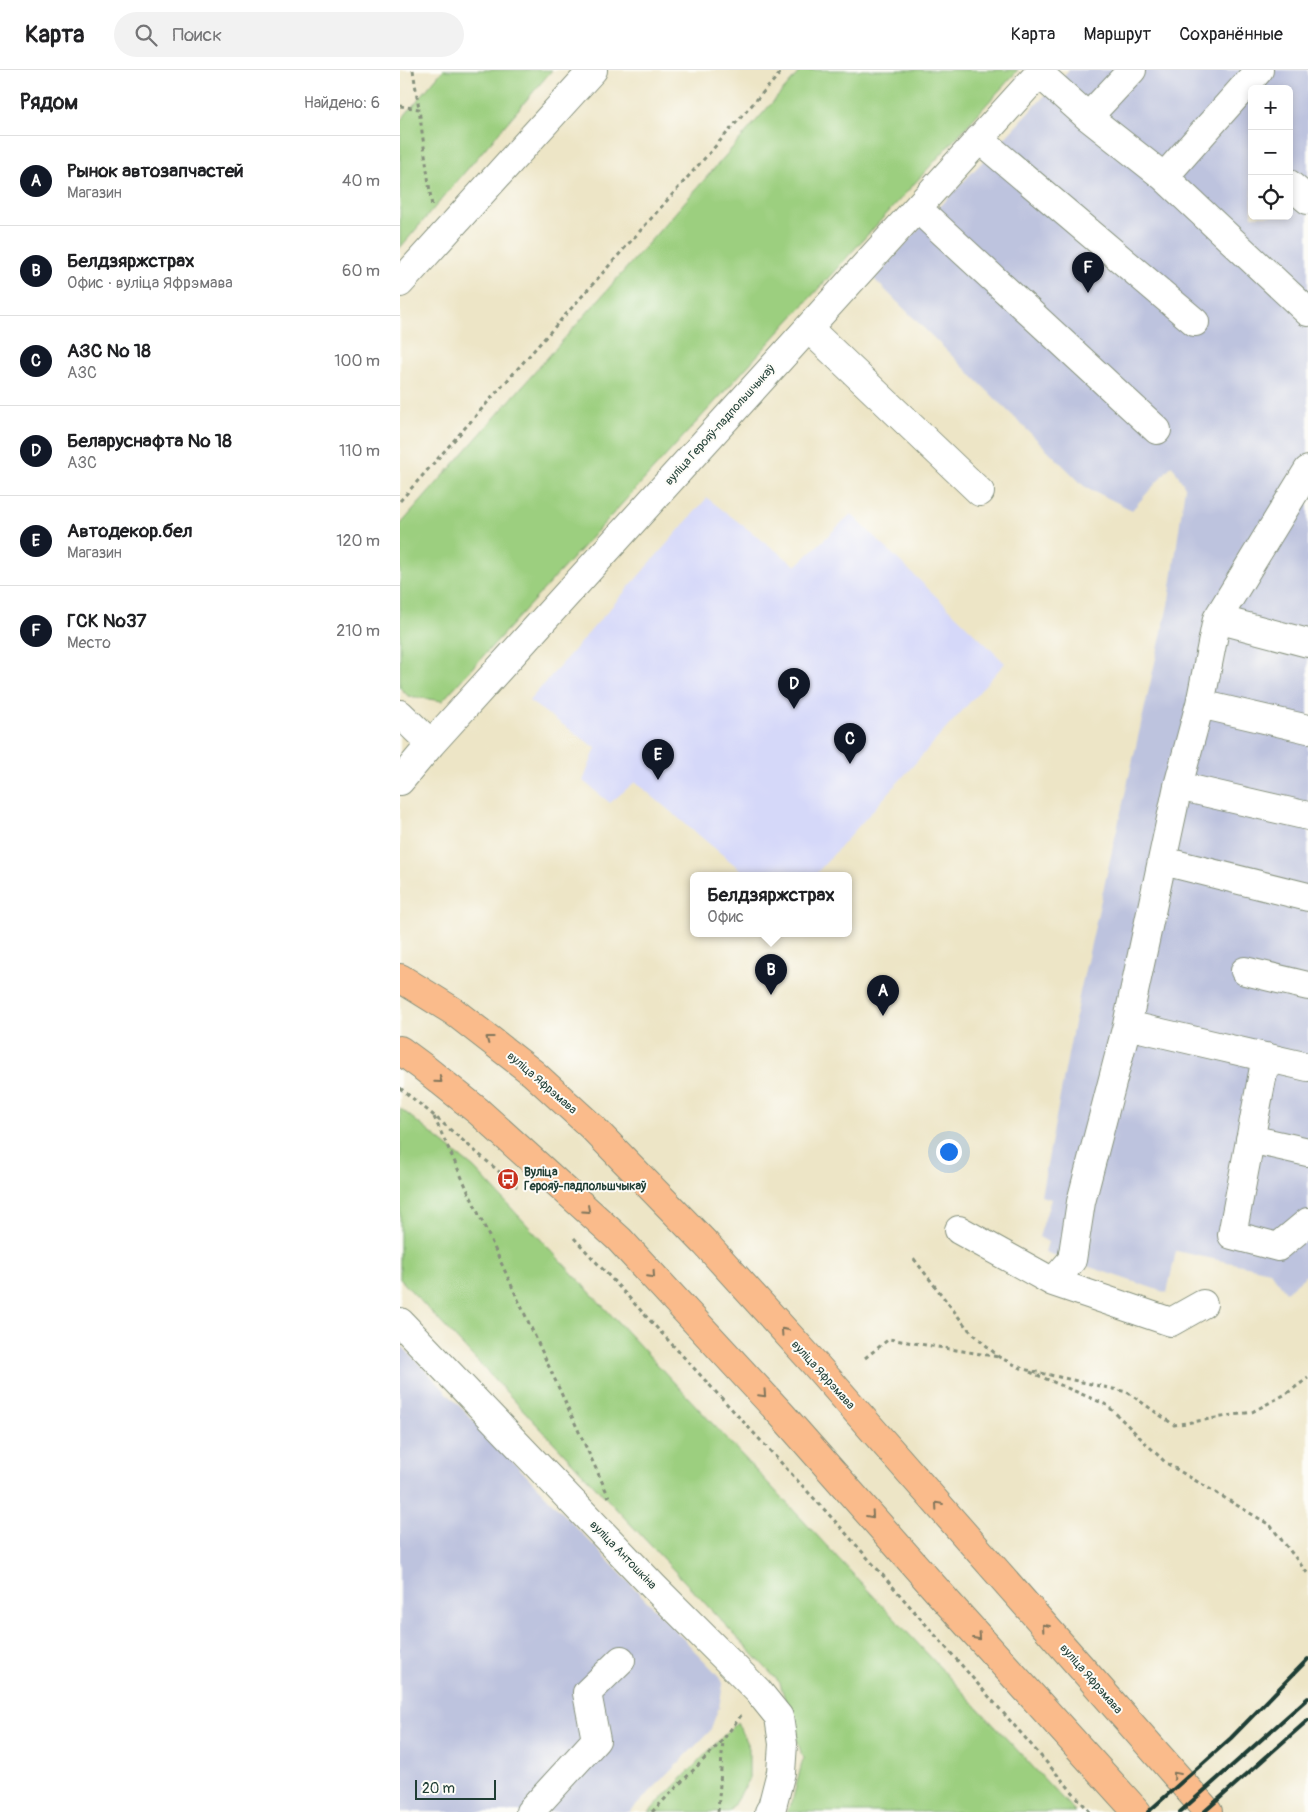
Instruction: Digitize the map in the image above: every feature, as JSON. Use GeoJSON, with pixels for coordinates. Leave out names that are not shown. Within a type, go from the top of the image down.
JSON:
{"type":"FeatureCollection","features":[{"type":"Feature","properties":{"kind":"main road","name":"вуліца Яфрэмава"},"geometry":{"type":"LineString","coordinates":[[400,978],[453,1011],[533,1072],[592,1127],[693,1231],[814,1364],[1208,1812]]}},
{"type":"Feature","properties":{"kind":"main road"},"geometry":{"type":"LineString","coordinates":[[400,1050],[478,1111],[619,1239],[782,1415],[1137,1812]]}},
{"type":"Feature","properties":{"kind":"street"},"geometry":{"type":"LineString","coordinates":[[400,283],[594,70]]}},
{"type":"Feature","properties":{"kind":"street"},"geometry":{"type":"LineString","coordinates":[[1088,117],[1132,70]]}},
{"type":"Feature","properties":{"kind":"street"},"geometry":{"type":"LineString","coordinates":[[1164,178],[1259,70]]}},
{"type":"Feature","properties":{"kind":"street"},"geometry":{"type":"LineString","coordinates":[[1041,72],[1088,117],[1164,178],[1308,312]]}},
{"type":"Feature","properties":{"kind":"street","name":"вуліца Герояў-падпольшчыкаў"},"geometry":{"type":"LineString","coordinates":[[400,781],[431,744],[1041,72]]}},
{"type":"Feature","properties":{"kind":"street"},"geometry":{"type":"LineString","coordinates":[[980,139],[1195,322]]}},
{"type":"Feature","properties":{"kind":"street"},"geometry":{"type":"LineString","coordinates":[[1293,187],[1308,200]]}},
{"type":"Feature","properties":{"kind":"street"},"geometry":{"type":"LineString","coordinates":[[917,208],[1157,430]]}},
{"type":"Feature","properties":{"kind":"street"},"geometry":{"type":"LineString","coordinates":[[808,328],[980,492]]}},
{"type":"Feature","properties":{"kind":"street"},"geometry":{"type":"LineString","coordinates":[[1053,1282],[1072,1260],[1081,1202],[1127,1025],[1178,786],[1200,704],[1217,619],[1308,470]]}},
{"type":"Feature","properties":{"kind":"street"},"geometry":{"type":"LineString","coordinates":[[1217,619],[1308,643]]}},
{"type":"Feature","properties":{"kind":"street"},"geometry":{"type":"LineString","coordinates":[[1200,704],[1308,730]]}},
{"type":"Feature","properties":{"kind":"street"},"geometry":{"type":"LineString","coordinates":[[400,714],[431,744]]}},
{"type":"Feature","properties":{"kind":"street"},"geometry":{"type":"LineString","coordinates":[[1178,786],[1308,816]]}},
{"type":"Feature","properties":{"kind":"street"},"geometry":{"type":"LineString","coordinates":[[1163,861],[1308,896]]}},
{"type":"Feature","properties":{"kind":"street"},"geometry":{"type":"LineString","coordinates":[[1245,971],[1308,986]]}},
{"type":"Feature","properties":{"kind":"street"},"geometry":{"type":"LineString","coordinates":[[1127,1025],[1308,1067]]}},
{"type":"Feature","properties":{"kind":"street"},"geometry":{"type":"LineString","coordinates":[[1266,1057],[1232,1235],[1278,1248],[1308,1222]]}},
{"type":"Feature","properties":{"kind":"street"},"geometry":{"type":"LineString","coordinates":[[1250,1139],[1308,1152]]}},
{"type":"Feature","properties":{"kind":"street"},"geometry":{"type":"LineString","coordinates":[[960,1230],[1053,1282],[1172,1322],[1203,1304]]}},
{"type":"Feature","properties":{"kind":"street","name":"вуліца Антошкіна"},"geometry":{"type":"LineString","coordinates":[[400,1322],[654,1586],[758,1691],[779,1717],[783,1744],[781,1772],[769,1812]]}},
{"type":"Feature","properties":{"kind":"street"},"geometry":{"type":"LineString","coordinates":[[530,1812],[596,1740],[587,1693],[621,1660]]}},
{"type":"Feature","properties":{"kind":"path"},"geometry":{"type":"LineString","coordinates":[[412,70],[433,214]]}},
{"type":"Feature","properties":{"kind":"path"},"geometry":{"type":"LineString","coordinates":[[400,502],[783,70]]}},
{"type":"Feature","properties":{"kind":"path"},"geometry":{"type":"LineString","coordinates":[[400,106],[419,109]]}},
{"type":"Feature","properties":{"kind":"path"},"geometry":{"type":"LineString","coordinates":[[400,1088],[522,1191]]}},
{"type":"Feature","properties":{"kind":"path"},"geometry":{"type":"LineString","coordinates":[[432,1114],[610,1501]]}},
{"type":"Feature","properties":{"kind":"path"},"geometry":{"type":"LineString","coordinates":[[569,1233],[844,1531],[1090,1812]]}},
{"type":"Feature","properties":{"kind":"path"},"geometry":{"type":"LineString","coordinates":[[914,1259],[967,1328],[999,1357],[1107,1405],[1166,1464],[1270,1526],[1308,1574]]}},
{"type":"Feature","properties":{"kind":"path"},"geometry":{"type":"LineString","coordinates":[[865,1358],[889,1339],[999,1357]]}},
{"type":"Feature","properties":{"kind":"path"},"geometry":{"type":"LineString","coordinates":[[1023,1369],[1127,1392],[1174,1426],[1252,1412],[1286,1394],[1308,1378]]}},
{"type":"Feature","properties":{"kind":"path"},"geometry":{"type":"LineString","coordinates":[[652,1812],[723,1740],[745,1711]]}},
{"type":"Feature","properties":{"kind":"path"},"geometry":{"type":"LineString","coordinates":[[718,1812],[723,1740]]}},
{"type":"Feature","properties":{"kind":"shaded area"},"geometry":{"type":"Polygon","coordinates":[[[1069,70],[1308,70],[1308,1274],[1286,1292],[1270,1271],[1176,1251],[1167,1293],[1045,1252],[1048,1242],[1039,1237],[1051,1199],[1041,1196],[1080,992],[1169,601],[1185,487],[1172,465],[1132,510],[1084,486],[874,279],[1069,70]]]}},
{"type":"Feature","properties":{"kind":"shaded area"},"geometry":{"type":"Polygon","coordinates":[[[707,498],[796,566],[851,514],[1005,663],[818,872],[743,872],[635,782],[610,803],[583,781],[596,748],[529,701],[707,498]]]}},
{"type":"Feature","properties":{"kind":"shaded area"},"geometry":{"type":"Polygon","coordinates":[[[400,1344],[718,1675],[723,1685],[719,1707],[710,1731],[630,1812],[400,1812],[400,1344]]]}},
{"type":"Feature","properties":{"kind":"green space"},"geometry":{"type":"Polygon","coordinates":[[[443,70],[552,70],[400,248],[400,121],[443,70]]]}},
{"type":"Feature","properties":{"kind":"green space"},"geometry":{"type":"Polygon","coordinates":[[[801,70],[1018,70],[442,701],[408,696],[400,688],[400,525],[801,70]]]}},
{"type":"Feature","properties":{"kind":"green space"},"geometry":{"type":"Polygon","coordinates":[[[400,1108],[474,1168],[1075,1812],[786,1812],[792,1802],[803,1759],[780,1683],[400,1279],[400,1108]]]}},
{"type":"Feature","properties":{"kind":"green space"},"geometry":{"type":"Polygon","coordinates":[[[737,1722],[749,1748],[749,1780],[729,1812],[649,1812],[737,1722]]]}},
{"type":"Feature","properties":{"kind":"railway"},"geometry":{"type":"LineString","coordinates":[[1148,1812],[1231,1738],[1308,1659]]}},
{"type":"Feature","properties":{"kind":"railway"},"geometry":{"type":"LineString","coordinates":[[1180,1812],[1308,1698]]}},
{"type":"Feature","properties":{"kind":"railway"},"geometry":{"type":"LineString","coordinates":[[1204,1812],[1308,1720]]}},
{"type":"Feature","properties":{"kind":"place","name":"ГСК №37"},"geometry":{"type":"Point","coordinates":[1088,293]}},
{"type":"Feature","properties":{"kind":"place","name":"Беларуснафта № 18"},"geometry":{"type":"Point","coordinates":[794,709]}},
{"type":"Feature","properties":{"kind":"place","name":"АЗС № 18"},"geometry":{"type":"Point","coordinates":[850,764]}},
{"type":"Feature","properties":{"kind":"place","name":"Автодекор.бел"},"geometry":{"type":"Point","coordinates":[658,780]}},
{"type":"Feature","properties":{"kind":"place","name":"Белдзяржстрах"},"geometry":{"type":"Point","coordinates":[771,995]}},
{"type":"Feature","properties":{"kind":"place","name":"Рынок автозапчастей"},"geometry":{"type":"Point","coordinates":[883,1016]}},
{"type":"Feature","properties":{"kind":"place","name":"Вуліца Герояў-падпольшчыкаў"},"geometry":{"type":"Point","coordinates":[508,1179]}}]}
